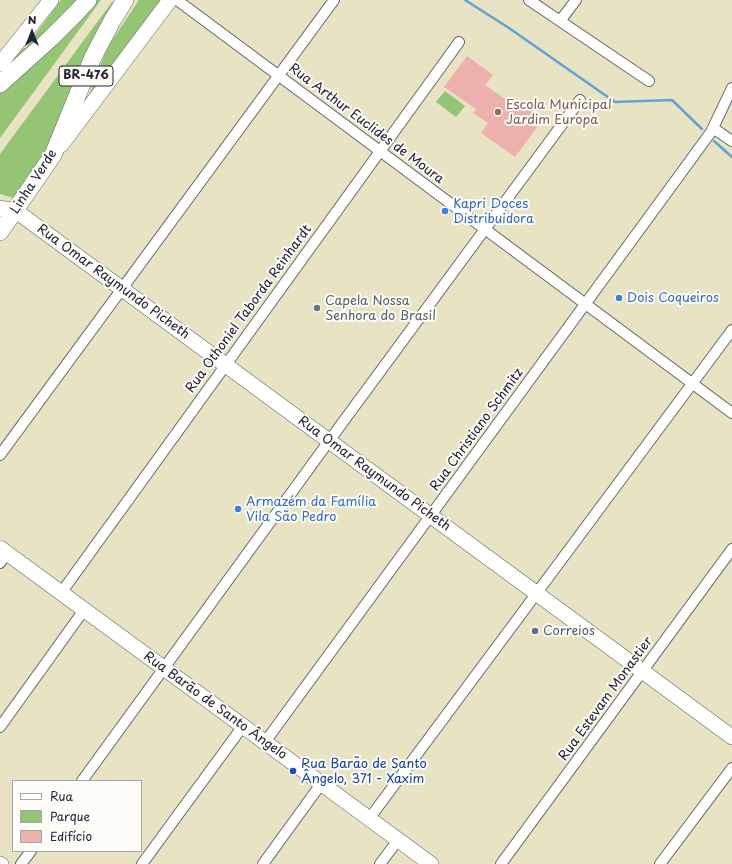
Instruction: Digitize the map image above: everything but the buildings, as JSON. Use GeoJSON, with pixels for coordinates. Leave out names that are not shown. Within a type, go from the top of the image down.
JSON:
{"type":"FeatureCollection","features":[{"type":"Feature","properties":{"kind":"highway"},"geometry":{"type":"LineString","coordinates":[[0,84],[51,38],[88,0]]}},
{"type":"Feature","properties":{"kind":"highway","name":"Linha Verde"},"geometry":{"type":"LineString","coordinates":[[0,232],[8,209],[53,156],[93,57],[125,0]]}},
{"type":"Feature","properties":{"kind":"main road"},"geometry":{"type":"LineString","coordinates":[[0,64],[51,0]]}},
{"type":"Feature","properties":{"kind":"main road"},"geometry":{"type":"LineString","coordinates":[[53,156],[170,0]]}},
{"type":"Feature","properties":{"kind":"main road","name":"Rua Omar Raymundo Picheth"},"geometry":{"type":"LineString","coordinates":[[8,209],[122,289],[732,737]]}},
{"type":"Feature","properties":{"kind":"main road","name":"Rua Barão de Santo Ângelo"},"geometry":{"type":"LineString","coordinates":[[2,555],[61,593],[431,864]]}},
{"type":"Feature","properties":{"kind":"street","name":"Rua Arthur Euclides de Moura"},"geometry":{"type":"LineString","coordinates":[[177,0],[732,412]]}},
{"type":"Feature","properties":{"kind":"street"},"geometry":{"type":"LineString","coordinates":[[0,455],[334,0]]}},
{"type":"Feature","properties":{"kind":"street"},"geometry":{"type":"LineString","coordinates":[[530,0],[649,81]]}},
{"type":"Feature","properties":{"kind":"street"},"geometry":{"type":"LineString","coordinates":[[560,21],[576,0]]}},
{"type":"Feature","properties":{"kind":"street","name":"Rua Othoniel Taborda Reinhardt"},"geometry":{"type":"LineString","coordinates":[[61,593],[458,42]]}},
{"type":"Feature","properties":{"kind":"street","name":"Rua Christiano Schmitz"},"geometry":{"type":"LineString","coordinates":[[265,742],[712,130],[732,88]]}},
{"type":"Feature","properties":{"kind":"street"},"geometry":{"type":"LineString","coordinates":[[83,780],[329,441],[580,100]]}},
{"type":"Feature","properties":{"kind":"street"},"geometry":{"type":"LineString","coordinates":[[712,130],[732,142]]}},
{"type":"Feature","properties":{"kind":"street"},"geometry":{"type":"LineString","coordinates":[[369,819],[732,330]]}},
{"type":"Feature","properties":{"kind":"street","name":"Rua Estevam Monastier"},"geometry":{"type":"LineString","coordinates":[[501,864],[732,549]]}},
{"type":"Feature","properties":{"kind":"street"},"geometry":{"type":"LineString","coordinates":[[0,727],[84,610]]}},
{"type":"Feature","properties":{"kind":"street"},"geometry":{"type":"LineString","coordinates":[[142,864],[243,726]]}},
{"type":"Feature","properties":{"kind":"street"},"geometry":{"type":"LineString","coordinates":[[660,864],[732,768]]}},
{"type":"Feature","properties":{"kind":"street"},"geometry":{"type":"LineString","coordinates":[[263,864],[321,784]]}},
{"type":"Feature","properties":{"kind":"street"},"geometry":{"type":"LineString","coordinates":[[380,864],[398,840]]}},
{"type":"Feature","properties":{"kind":"street"},"geometry":{"type":"LineString","coordinates":[[21,864],[30,852]]}},
{"type":"Feature","properties":{"kind":"green space"},"geometry":{"type":"Polygon","coordinates":[[[61,0],[78,0],[50,29],[0,72],[0,68],[19,51],[26,47],[61,0]]]}},
{"type":"Feature","properties":{"kind":"green space"},"geometry":{"type":"Polygon","coordinates":[[[96,0],[101,0],[0,138],[0,92],[96,0]]]}},
{"type":"Feature","properties":{"kind":"green space"},"geometry":{"type":"Polygon","coordinates":[[[139,0],[163,0],[88,98],[107,48],[139,0]]]}},
{"type":"Feature","properties":{"kind":"green space"},"geometry":{"type":"Polygon","coordinates":[[[112,2],[115,4],[47,148],[28,179],[13,198],[0,194],[0,154],[112,2]]]}},
{"type":"Feature","properties":{"kind":"green space"},"geometry":{"type":"Polygon","coordinates":[[[445,91],[465,106],[456,117],[436,102],[445,91]]]}},
{"type":"Feature","properties":{"kind":"waterway"},"geometry":{"type":"LineString","coordinates":[[465,0],[509,28],[615,102],[672,100],[702,129]]}},
{"type":"Feature","properties":{"kind":"waterway"},"geometry":{"type":"LineString","coordinates":[[714,141],[732,157]]}},
{"type":"Feature","properties":{"kind":"place","name":"Escola Municipal Jardim Europa"},"geometry":{"type":"Point","coordinates":[498,112]}},
{"type":"Feature","properties":{"kind":"place","name":"Kapri Doces Distribuidora"},"geometry":{"type":"Point","coordinates":[445,211]}},
{"type":"Feature","properties":{"kind":"place","name":"Dois Coqueiros"},"geometry":{"type":"Point","coordinates":[619,298]}},
{"type":"Feature","properties":{"kind":"place","name":"Capela Nossa Senhora do Brasil"},"geometry":{"type":"Point","coordinates":[317,308]}},
{"type":"Feature","properties":{"kind":"place","name":"Armazém da Família Vila São Pedro"},"geometry":{"type":"Point","coordinates":[238,509]}},
{"type":"Feature","properties":{"kind":"place","name":"Correios"},"geometry":{"type":"Point","coordinates":[535,631]}},
{"type":"Feature","properties":{"kind":"place","name":"Rua Barão de Santo Ângelo, 371 - Xaxim"},"geometry":{"type":"Point","coordinates":[293,771]}}]}
